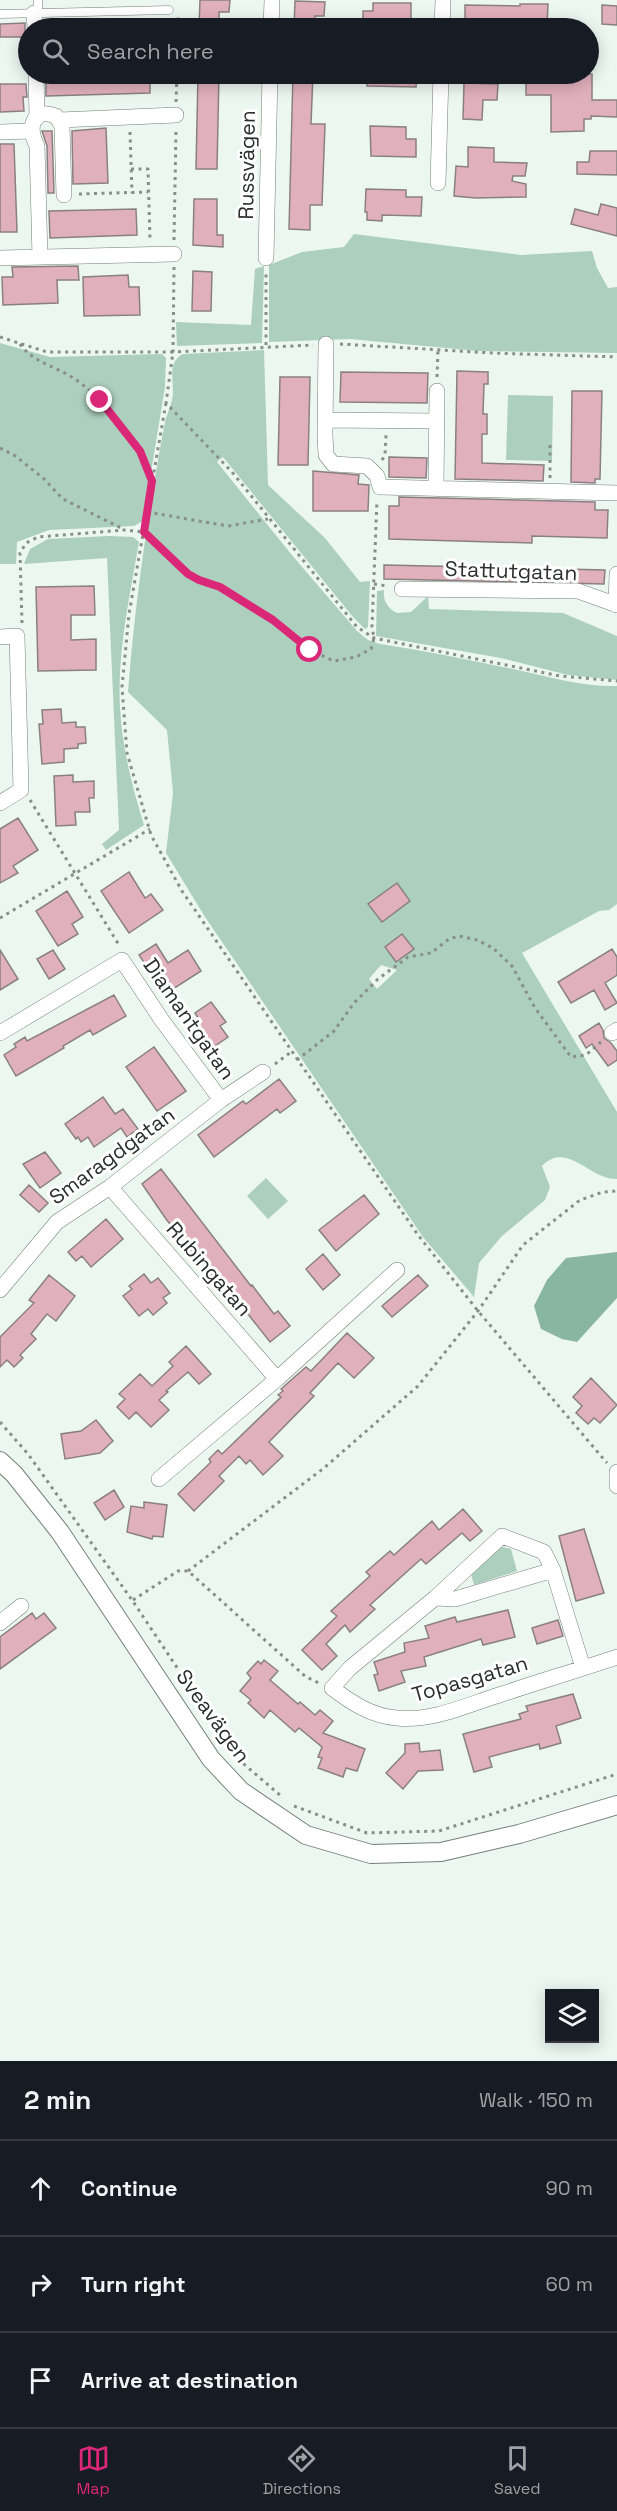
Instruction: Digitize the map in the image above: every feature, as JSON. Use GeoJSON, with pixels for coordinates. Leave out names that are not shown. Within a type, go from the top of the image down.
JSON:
{"type":"FeatureCollection","features":[{"type":"Feature","properties":{"kind":"street"},"geometry":{"type":"LineString","coordinates":[[271,18],[272,0]]}},
{"type":"Feature","properties":{"kind":"street"},"geometry":{"type":"LineString","coordinates":[[442,18],[443,0]]}},
{"type":"Feature","properties":{"kind":"street"},"geometry":{"type":"LineString","coordinates":[[36,84],[34,124],[37,146],[40,257]]}},
{"type":"Feature","properties":{"kind":"street","name":"Russvägen"},"geometry":{"type":"LineString","coordinates":[[266,258],[270,84]]}},
{"type":"Feature","properties":{"kind":"street"},"geometry":{"type":"LineString","coordinates":[[438,183],[441,84]]}},
{"type":"Feature","properties":{"kind":"street"},"geometry":{"type":"LineString","coordinates":[[0,132],[34,124],[51,114],[60,120],[176,114]]}},
{"type":"Feature","properties":{"kind":"street"},"geometry":{"type":"LineString","coordinates":[[60,120],[63,135],[64,195]]}},
{"type":"Feature","properties":{"kind":"street"},"geometry":{"type":"LineString","coordinates":[[0,258],[174,254]]}},
{"type":"Feature","properties":{"kind":"street"},"geometry":{"type":"LineString","coordinates":[[327,344],[326,455],[333,464],[367,466],[378,482],[436,489],[617,493]]}},
{"type":"Feature","properties":{"kind":"street"},"geometry":{"type":"LineString","coordinates":[[436,489],[437,391]]}},
{"type":"Feature","properties":{"kind":"street"},"geometry":{"type":"LineString","coordinates":[[325,420],[436,421]]}},
{"type":"Feature","properties":{"kind":"street"},"geometry":{"type":"LineString","coordinates":[[617,574],[617,605]]}},
{"type":"Feature","properties":{"kind":"street","name":"Stattutgatan"},"geometry":{"type":"LineString","coordinates":[[402,588],[579,591],[617,605]]}},
{"type":"Feature","properties":{"kind":"street"},"geometry":{"type":"LineString","coordinates":[[0,637],[17,636],[21,790],[0,803]]}},
{"type":"Feature","properties":{"kind":"street","name":"Diamantgatan"},"geometry":{"type":"LineString","coordinates":[[0,1033],[122,960],[161,1019],[221,1100]]}},
{"type":"Feature","properties":{"kind":"street","name":"Smaragdgatan"},"geometry":{"type":"LineString","coordinates":[[0,1288],[57,1222],[110,1186],[221,1100],[263,1072]]}},
{"type":"Feature","properties":{"kind":"street","name":"Rubingatan"},"geometry":{"type":"LineString","coordinates":[[110,1186],[277,1379]]}},
{"type":"Feature","properties":{"kind":"street"},"geometry":{"type":"LineString","coordinates":[[159,1479],[277,1379],[397,1270]]}},
{"type":"Feature","properties":{"kind":"street","name":"Sveavägen"},"geometry":{"type":"LineString","coordinates":[[0,1461],[14,1474],[60,1532],[211,1759],[241,1791],[306,1835],[371,1854],[441,1852],[519,1834],[617,1805]]}},
{"type":"Feature","properties":{"kind":"street"},"geometry":{"type":"LineString","coordinates":[[332,1688],[350,1668],[435,1598],[502,1536],[544,1552],[553,1570],[583,1668]]}},
{"type":"Feature","properties":{"kind":"street"},"geometry":{"type":"LineString","coordinates":[[435,1598],[455,1599],[553,1570]]}},
{"type":"Feature","properties":{"kind":"street"},"geometry":{"type":"LineString","coordinates":[[0,1623],[21,1606]]}},
{"type":"Feature","properties":{"kind":"street","name":"Topasgatan"},"geometry":{"type":"LineString","coordinates":[[332,1688],[360,1708],[380,1715],[412,1719],[456,1708],[617,1657]]}},
{"type":"Feature","properties":{"kind":"lane"},"geometry":{"type":"LineString","coordinates":[[0,14],[169,10]]}},
{"type":"Feature","properties":{"kind":"path"},"geometry":{"type":"LineString","coordinates":[[177,84],[172,352],[166,403],[129,614],[122,687],[127,753],[150,829],[182,891],[418,1236],[617,1477]]}},
{"type":"Feature","properties":{"kind":"path"},"geometry":{"type":"LineString","coordinates":[[130,117],[132,193]]}},
{"type":"Feature","properties":{"kind":"path"},"geometry":{"type":"LineString","coordinates":[[131,169],[147,169],[150,255]]}},
{"type":"Feature","properties":{"kind":"path"},"geometry":{"type":"LineString","coordinates":[[64,195],[148,192]]}},
{"type":"Feature","properties":{"kind":"path"},"geometry":{"type":"LineString","coordinates":[[266,258],[266,345]]}},
{"type":"Feature","properties":{"kind":"path"},"geometry":{"type":"LineString","coordinates":[[0,337],[47,352],[172,352],[266,345],[354,344],[438,350],[617,357]]}},
{"type":"Feature","properties":{"kind":"path"},"geometry":{"type":"LineString","coordinates":[[20,344],[27,353],[71,377],[100,400],[140,451],[152,481]]}},
{"type":"Feature","properties":{"kind":"path"},"geometry":{"type":"LineString","coordinates":[[437,391],[438,350]]}},
{"type":"Feature","properties":{"kind":"path"},"geometry":{"type":"LineString","coordinates":[[166,403],[232,472],[357,627],[374,638],[560,676],[617,681]]}},
{"type":"Feature","properties":{"kind":"path"},"geometry":{"type":"LineString","coordinates":[[17,636],[22,626],[20,553],[26,543],[38,537],[124,530],[144,532],[188,574],[220,587],[273,620],[318,654],[334,661],[356,657],[371,649],[374,638],[372,627],[378,466],[385,455],[386,421]]}},
{"type":"Feature","properties":{"kind":"path"},"geometry":{"type":"LineString","coordinates":[[550,441],[550,492]]}},
{"type":"Feature","properties":{"kind":"path"},"geometry":{"type":"LineString","coordinates":[[0,448],[14,454],[63,499],[124,530]]}},
{"type":"Feature","properties":{"kind":"path"},"geometry":{"type":"LineString","coordinates":[[147,512],[228,526],[268,519]]}},
{"type":"Feature","properties":{"kind":"path"},"geometry":{"type":"LineString","coordinates":[[21,790],[26,794],[123,952],[122,960]]}},
{"type":"Feature","properties":{"kind":"path"},"geometry":{"type":"LineString","coordinates":[[0,918],[150,829]]}},
{"type":"Feature","properties":{"kind":"path"},"geometry":{"type":"LineString","coordinates":[[297,1060],[334,1031],[354,1003],[378,979],[408,957],[431,953],[449,939],[459,936],[477,940],[493,948],[512,966],[535,1008],[571,1057],[586,1054],[614,1032]]}},
{"type":"Feature","properties":{"kind":"path"},"geometry":{"type":"LineString","coordinates":[[263,1072],[292,1052]]}},
{"type":"Feature","properties":{"kind":"path"},"geometry":{"type":"LineString","coordinates":[[188,1571],[324,1468],[418,1386],[478,1311],[523,1245],[580,1200],[603,1192],[617,1191]]}},
{"type":"Feature","properties":{"kind":"path"},"geometry":{"type":"LineString","coordinates":[[0,1422],[28,1454],[132,1600],[238,1759],[282,1797]]}},
{"type":"Feature","properties":{"kind":"path"},"geometry":{"type":"LineString","coordinates":[[132,1600],[178,1570],[188,1571],[306,1677],[332,1688]]}},
{"type":"Feature","properties":{"kind":"path"},"geometry":{"type":"LineString","coordinates":[[291,1804],[366,1833],[440,1831],[617,1774]]}},
{"type":"Feature","properties":{"kind":"shaded area"},"geometry":{"type":"Polygon","coordinates":[[[354,234],[521,255],[592,251],[597,268],[608,288],[617,287],[617,353],[478,351],[350,339],[269,342],[269,265],[302,252],[344,247],[354,234]]]}},
{"type":"Feature","properties":{"kind":"shaded area"},"geometry":{"type":"Polygon","coordinates":[[[264,266],[262,343],[177,346],[176,322],[251,325],[255,269],[264,266]]]}},
{"type":"Feature","properties":{"kind":"shaded area"},"geometry":{"type":"Polygon","coordinates":[[[0,343],[50,357],[162,354],[166,358],[165,387],[143,521],[134,526],[49,530],[17,542],[16,564],[0,564],[0,343]]]}},
{"type":"Feature","properties":{"kind":"shaded area"},"geometry":{"type":"Polygon","coordinates":[[[264,350],[268,485],[325,538],[360,582],[370,581],[368,627],[365,629],[353,617],[223,457],[217,462],[291,554],[357,631],[368,640],[567,681],[617,686],[617,904],[609,910],[599,911],[522,953],[617,1112],[617,1179],[607,1178],[579,1163],[560,1157],[551,1159],[542,1166],[550,1187],[545,1200],[502,1236],[479,1263],[474,1297],[423,1237],[205,917],[166,853],[173,793],[167,730],[128,692],[138,590],[153,489],[165,422],[173,394],[174,363],[183,354],[264,350]],[[381,965],[369,979],[377,989],[397,970],[381,965]]]}},
{"type":"Feature","properties":{"kind":"shaded area"},"geometry":{"type":"Polygon","coordinates":[[[508,395],[553,396],[552,461],[506,460],[508,395]]]}},
{"type":"Feature","properties":{"kind":"shaded area"},"geometry":{"type":"Polygon","coordinates":[[[133,537],[139,542],[120,665],[120,707],[125,752],[144,825],[106,850],[102,844],[119,830],[107,558],[24,564],[30,549],[48,539],[133,537]]]}},
{"type":"Feature","properties":{"kind":"shaded area"},"geometry":{"type":"Polygon","coordinates":[[[384,590],[386,603],[397,613],[411,612],[428,596],[429,609],[563,613],[617,636],[617,680],[568,675],[501,658],[376,636],[377,591],[384,590]]]}},
{"type":"Feature","properties":{"kind":"shaded area"},"geometry":{"type":"Polygon","coordinates":[[[266,1178],[288,1201],[268,1219],[247,1196],[266,1178]]]}},
{"type":"Feature","properties":{"kind":"shaded area"},"geometry":{"type":"Polygon","coordinates":[[[617,1252],[617,1298],[577,1342],[562,1339],[541,1329],[534,1306],[547,1280],[566,1258],[617,1252]]]}},
{"type":"Feature","properties":{"kind":"shaded area"},"geometry":{"type":"Polygon","coordinates":[[[498,1546],[511,1549],[517,1571],[474,1585],[470,1570],[498,1546]]]}},
{"type":"Feature","properties":{"kind":"building"},"geometry":{"type":"Polygon","coordinates":[[[200,0],[230,0],[229,12],[219,12],[219,18],[199,18],[200,0]]]}},
{"type":"Feature","properties":{"kind":"building"},"geometry":{"type":"Polygon","coordinates":[[[295,1],[325,2],[324,16],[294,18],[295,1]]]}},
{"type":"Feature","properties":{"kind":"building"},"geometry":{"type":"Polygon","coordinates":[[[373,3],[411,3],[411,18],[363,18],[363,11],[373,11],[373,3]]]}},
{"type":"Feature","properties":{"kind":"building"},"geometry":{"type":"Polygon","coordinates":[[[520,4],[548,4],[547,18],[465,18],[465,5],[520,6],[520,4]]]}},
{"type":"Feature","properties":{"kind":"building"},"geometry":{"type":"Polygon","coordinates":[[[602,5],[617,6],[617,25],[602,24],[602,5]]]}},
{"type":"Feature","properties":{"kind":"building"},"geometry":{"type":"Polygon","coordinates":[[[18,23],[18,37],[0,37],[0,24],[18,23]]]}},
{"type":"Feature","properties":{"kind":"building"},"geometry":{"type":"Polygon","coordinates":[[[0,84],[26,84],[27,97],[23,97],[24,111],[0,112],[0,84]]]}},
{"type":"Feature","properties":{"kind":"building"},"geometry":{"type":"Polygon","coordinates":[[[46,84],[150,84],[150,93],[46,96],[46,84]]]}},
{"type":"Feature","properties":{"kind":"building"},"geometry":{"type":"Polygon","coordinates":[[[198,84],[219,84],[217,169],[196,169],[198,84]]]}},
{"type":"Feature","properties":{"kind":"building"},"geometry":{"type":"Polygon","coordinates":[[[293,84],[313,84],[311,124],[325,124],[322,205],[310,205],[310,230],[289,229],[293,84]]]}},
{"type":"Feature","properties":{"kind":"building"},"geometry":{"type":"Polygon","coordinates":[[[367,84],[416,84],[416,87],[367,86],[367,84]]]}},
{"type":"Feature","properties":{"kind":"building"},"geometry":{"type":"Polygon","coordinates":[[[464,84],[498,84],[497,100],[483,100],[482,120],[463,119],[464,84]]]}},
{"type":"Feature","properties":{"kind":"building"},"geometry":{"type":"Polygon","coordinates":[[[526,84],[592,84],[592,100],[617,100],[617,117],[591,116],[591,119],[584,119],[584,131],[551,132],[551,95],[526,95],[526,84]]]}},
{"type":"Feature","properties":{"kind":"building"},"geometry":{"type":"Polygon","coordinates":[[[370,126],[406,127],[406,139],[416,139],[416,157],[371,156],[370,126]]]}},
{"type":"Feature","properties":{"kind":"building"},"geometry":{"type":"Polygon","coordinates":[[[106,128],[108,183],[73,184],[72,131],[106,128]]]}},
{"type":"Feature","properties":{"kind":"building"},"geometry":{"type":"Polygon","coordinates":[[[42,131],[52,131],[54,193],[48,193],[47,146],[42,131]]]}},
{"type":"Feature","properties":{"kind":"building"},"geometry":{"type":"Polygon","coordinates":[[[0,144],[14,144],[17,232],[0,232],[0,144]]]}},
{"type":"Feature","properties":{"kind":"building"},"geometry":{"type":"Polygon","coordinates":[[[468,147],[494,148],[494,162],[527,163],[525,176],[513,176],[512,181],[526,184],[526,197],[454,196],[456,166],[468,167],[468,147]]]}},
{"type":"Feature","properties":{"kind":"building"},"geometry":{"type":"Polygon","coordinates":[[[590,151],[617,151],[617,175],[577,174],[577,162],[589,162],[590,151]]]}},
{"type":"Feature","properties":{"kind":"building"},"geometry":{"type":"Polygon","coordinates":[[[366,189],[406,190],[406,197],[422,197],[421,216],[382,215],[382,221],[367,220],[366,189]]]}},
{"type":"Feature","properties":{"kind":"building"},"geometry":{"type":"Polygon","coordinates":[[[194,199],[217,199],[217,235],[223,235],[223,247],[193,245],[194,199]]]}},
{"type":"Feature","properties":{"kind":"building"},"geometry":{"type":"Polygon","coordinates":[[[601,204],[617,208],[617,236],[571,224],[575,209],[598,215],[601,204]]]}},
{"type":"Feature","properties":{"kind":"building"},"geometry":{"type":"Polygon","coordinates":[[[136,209],[137,235],[50,238],[49,211],[136,209]]]}},
{"type":"Feature","properties":{"kind":"building"},"geometry":{"type":"Polygon","coordinates":[[[78,266],[79,280],[57,280],[58,303],[3,305],[2,277],[13,277],[12,267],[78,266]]]}},
{"type":"Feature","properties":{"kind":"building"},"geometry":{"type":"Polygon","coordinates":[[[193,271],[212,272],[211,311],[192,311],[193,271]]]}},
{"type":"Feature","properties":{"kind":"building"},"geometry":{"type":"Polygon","coordinates":[[[128,275],[129,287],[139,287],[140,315],[84,316],[83,277],[128,275]]]}},
{"type":"Feature","properties":{"kind":"building"},"geometry":{"type":"Polygon","coordinates":[[[457,371],[488,372],[488,384],[484,384],[483,414],[487,414],[487,434],[482,434],[482,463],[544,465],[543,481],[455,479],[457,371]]]}},
{"type":"Feature","properties":{"kind":"building"},"geometry":{"type":"Polygon","coordinates":[[[341,372],[428,373],[427,403],[340,402],[341,372]]]}},
{"type":"Feature","properties":{"kind":"building"},"geometry":{"type":"Polygon","coordinates":[[[280,377],[310,377],[308,465],[278,465],[280,377]]]}},
{"type":"Feature","properties":{"kind":"building"},"geometry":{"type":"Polygon","coordinates":[[[572,391],[602,391],[600,479],[595,479],[595,483],[571,482],[572,391]]]}},
{"type":"Feature","properties":{"kind":"building"},"geometry":{"type":"Polygon","coordinates":[[[389,457],[427,458],[426,478],[389,477],[389,457]]]}},
{"type":"Feature","properties":{"kind":"building"},"geometry":{"type":"Polygon","coordinates":[[[313,471],[359,475],[358,484],[369,485],[368,511],[313,511],[313,471]]]}},
{"type":"Feature","properties":{"kind":"building"},"geometry":{"type":"Polygon","coordinates":[[[399,497],[595,502],[595,510],[608,510],[607,538],[532,536],[532,543],[389,539],[389,506],[399,506],[399,497]]]}},
{"type":"Feature","properties":{"kind":"building"},"geometry":{"type":"Polygon","coordinates":[[[384,565],[605,570],[604,584],[384,579],[384,565]]]}},
{"type":"Feature","properties":{"kind":"building"},"geometry":{"type":"Polygon","coordinates":[[[94,586],[95,615],[71,615],[71,640],[96,639],[96,670],[38,671],[36,587],[94,586]]]}},
{"type":"Feature","properties":{"kind":"building"},"geometry":{"type":"Polygon","coordinates":[[[61,709],[62,723],[76,722],[76,727],[85,727],[86,743],[78,744],[78,748],[64,749],[64,762],[42,764],[39,724],[43,724],[42,710],[61,709]]]}},
{"type":"Feature","properties":{"kind":"building"},"geometry":{"type":"Polygon","coordinates":[[[73,775],[73,782],[94,781],[94,798],[89,798],[90,812],[75,812],[76,825],[56,826],[54,776],[73,775]]]}},
{"type":"Feature","properties":{"kind":"building"},"geometry":{"type":"Polygon","coordinates":[[[18,818],[38,850],[13,866],[18,873],[0,883],[0,829],[18,818]]]}},
{"type":"Feature","properties":{"kind":"building"},"geometry":{"type":"Polygon","coordinates":[[[129,872],[145,898],[151,894],[163,910],[129,933],[101,891],[129,872]]]}},
{"type":"Feature","properties":{"kind":"building"},"geometry":{"type":"Polygon","coordinates":[[[397,883],[410,901],[382,922],[368,904],[397,883]]]}},
{"type":"Feature","properties":{"kind":"building"},"geometry":{"type":"Polygon","coordinates":[[[67,891],[83,917],[72,924],[78,934],[58,946],[36,911],[67,891]]]}},
{"type":"Feature","properties":{"kind":"building"},"geometry":{"type":"Polygon","coordinates":[[[402,934],[414,949],[396,962],[385,947],[402,934]]]}},
{"type":"Feature","properties":{"kind":"building"},"geometry":{"type":"Polygon","coordinates":[[[156,944],[168,963],[188,950],[201,971],[173,989],[160,969],[152,974],[139,955],[156,944]]]}},
{"type":"Feature","properties":{"kind":"building"},"geometry":{"type":"Polygon","coordinates":[[[612,949],[617,957],[617,975],[605,983],[617,1003],[605,1010],[594,990],[571,1003],[558,982],[612,949]]]}},
{"type":"Feature","properties":{"kind":"building"},"geometry":{"type":"Polygon","coordinates":[[[0,950],[18,979],[0,990],[0,950]]]}},
{"type":"Feature","properties":{"kind":"building"},"geometry":{"type":"Polygon","coordinates":[[[53,950],[65,969],[49,979],[37,959],[53,950]]]}},
{"type":"Feature","properties":{"kind":"building"},"geometry":{"type":"Polygon","coordinates":[[[114,995],[126,1016],[93,1035],[90,1030],[16,1076],[4,1055],[16,1047],[14,1044],[25,1037],[27,1041],[114,995]]]}},
{"type":"Feature","properties":{"kind":"building"},"geometry":{"type":"Polygon","coordinates":[[[211,1002],[226,1022],[220,1026],[228,1037],[212,1048],[196,1026],[201,1023],[195,1013],[211,1002]]]}},
{"type":"Feature","properties":{"kind":"building"},"geometry":{"type":"Polygon","coordinates":[[[599,1023],[604,1038],[617,1051],[617,1060],[608,1066],[592,1044],[586,1048],[579,1036],[599,1023]]]}},
{"type":"Feature","properties":{"kind":"building"},"geometry":{"type":"Polygon","coordinates":[[[154,1047],[186,1091],[157,1111],[126,1067],[154,1047]]]}},
{"type":"Feature","properties":{"kind":"building"},"geometry":{"type":"Polygon","coordinates":[[[279,1079],[296,1101],[280,1113],[277,1109],[214,1157],[198,1135],[243,1101],[246,1104],[279,1079]]]}},
{"type":"Feature","properties":{"kind":"building"},"geometry":{"type":"Polygon","coordinates":[[[103,1097],[115,1114],[123,1109],[138,1129],[127,1137],[121,1128],[94,1147],[88,1137],[81,1142],[78,1137],[76,1139],[65,1124],[103,1097]]]}},
{"type":"Feature","properties":{"kind":"building"},"geometry":{"type":"Polygon","coordinates":[[[45,1152],[61,1173],[40,1188],[23,1164],[45,1152]]]}},
{"type":"Feature","properties":{"kind":"building"},"geometry":{"type":"Polygon","coordinates":[[[161,1169],[274,1314],[278,1311],[290,1326],[270,1342],[248,1314],[244,1316],[166,1219],[142,1184],[161,1169]]]}},
{"type":"Feature","properties":{"kind":"building"},"geometry":{"type":"Polygon","coordinates":[[[29,1185],[48,1203],[39,1212],[20,1195],[29,1185]]]}},
{"type":"Feature","properties":{"kind":"building"},"geometry":{"type":"Polygon","coordinates":[[[364,1195],[379,1214],[336,1251],[319,1230],[364,1195]]]}},
{"type":"Feature","properties":{"kind":"building"},"geometry":{"type":"Polygon","coordinates":[[[106,1219],[123,1239],[91,1267],[82,1256],[76,1261],[68,1252],[106,1219]]]}},
{"type":"Feature","properties":{"kind":"building"},"geometry":{"type":"Polygon","coordinates":[[[323,1254],[340,1275],[323,1290],[306,1269],[323,1254]]]}},
{"type":"Feature","properties":{"kind":"building"},"geometry":{"type":"Polygon","coordinates":[[[144,1274],[151,1283],[158,1278],[170,1293],[163,1298],[167,1303],[153,1315],[148,1309],[139,1316],[123,1296],[132,1289],[129,1286],[144,1274]]]}},
{"type":"Feature","properties":{"kind":"building"},"geometry":{"type":"Polygon","coordinates":[[[49,1275],[75,1296],[56,1321],[47,1314],[31,1334],[36,1339],[20,1355],[23,1358],[14,1367],[7,1360],[0,1367],[0,1337],[34,1303],[29,1300],[49,1275]]]}},
{"type":"Feature","properties":{"kind":"building"},"geometry":{"type":"Polygon","coordinates":[[[418,1275],[428,1286],[392,1317],[382,1306],[418,1275]]]}},
{"type":"Feature","properties":{"kind":"building"},"geometry":{"type":"Polygon","coordinates":[[[347,1333],[374,1358],[354,1378],[338,1363],[310,1393],[314,1396],[269,1442],[283,1456],[263,1475],[250,1460],[246,1464],[239,1456],[219,1476],[224,1481],[194,1511],[178,1494],[211,1462],[209,1459],[218,1450],[222,1454],[281,1397],[278,1395],[283,1391],[281,1389],[306,1367],[311,1371],[347,1333]]]}},
{"type":"Feature","properties":{"kind":"building"},"geometry":{"type":"Polygon","coordinates":[[[186,1346],[211,1374],[199,1384],[188,1372],[166,1391],[168,1392],[159,1400],[169,1410],[151,1427],[136,1412],[129,1419],[117,1407],[125,1399],[119,1394],[140,1374],[152,1386],[173,1366],[169,1362],[186,1346]]]}},
{"type":"Feature","properties":{"kind":"building"},"geometry":{"type":"Polygon","coordinates":[[[591,1378],[617,1405],[600,1423],[594,1418],[588,1424],[576,1413],[582,1406],[573,1397],[591,1378]]]}},
{"type":"Feature","properties":{"kind":"building"},"geometry":{"type":"Polygon","coordinates":[[[96,1420],[113,1441],[100,1453],[65,1459],[61,1434],[81,1431],[96,1420]]]}},
{"type":"Feature","properties":{"kind":"building"},"geometry":{"type":"Polygon","coordinates":[[[114,1490],[124,1507],[105,1520],[94,1503],[114,1490]]]}},
{"type":"Feature","properties":{"kind":"building"},"geometry":{"type":"Polygon","coordinates":[[[144,1502],[167,1505],[163,1537],[153,1536],[152,1539],[127,1532],[131,1506],[144,1508],[144,1502]]]}},
{"type":"Feature","properties":{"kind":"building"},"geometry":{"type":"Polygon","coordinates":[[[463,1509],[482,1531],[470,1541],[462,1533],[426,1564],[421,1559],[370,1605],[375,1609],[350,1632],[345,1625],[326,1644],[337,1656],[322,1670],[302,1650],[337,1616],[331,1611],[370,1576],[366,1572],[390,1551],[394,1555],[432,1521],[439,1530],[463,1509]]]}},
{"type":"Feature","properties":{"kind":"building"},"geometry":{"type":"Polygon","coordinates":[[[584,1529],[604,1593],[576,1601],[559,1536],[584,1529]]]}},
{"type":"Feature","properties":{"kind":"building"},"geometry":{"type":"Polygon","coordinates":[[[508,1610],[515,1637],[483,1645],[481,1639],[424,1657],[426,1666],[401,1671],[405,1682],[379,1691],[374,1675],[378,1674],[374,1662],[405,1652],[404,1643],[429,1638],[425,1626],[455,1617],[457,1622],[508,1610]]]}},
{"type":"Feature","properties":{"kind":"building"},"geometry":{"type":"Polygon","coordinates":[[[32,1613],[36,1619],[44,1613],[56,1628],[0,1669],[0,1637],[32,1613]]]}},
{"type":"Feature","properties":{"kind":"building"},"geometry":{"type":"Polygon","coordinates":[[[558,1620],[563,1636],[537,1644],[532,1628],[558,1620]]]}},
{"type":"Feature","properties":{"kind":"building"},"geometry":{"type":"Polygon","coordinates":[[[264,1660],[278,1671],[270,1680],[298,1704],[300,1702],[315,1715],[320,1710],[333,1721],[323,1733],[365,1749],[357,1771],[346,1768],[343,1777],[318,1768],[322,1758],[318,1757],[322,1747],[299,1728],[295,1732],[270,1710],[264,1718],[248,1703],[251,1700],[240,1691],[251,1678],[247,1673],[258,1661],[261,1664],[264,1660]]]}},
{"type":"Feature","properties":{"kind":"building"},"geometry":{"type":"Polygon","coordinates":[[[573,1694],[581,1718],[556,1726],[561,1743],[540,1749],[539,1744],[489,1757],[492,1767],[474,1772],[463,1734],[521,1719],[519,1714],[528,1711],[526,1706],[573,1694]]]}},
{"type":"Feature","properties":{"kind":"building"},"geometry":{"type":"Polygon","coordinates":[[[419,1743],[420,1752],[440,1750],[443,1770],[418,1771],[403,1789],[386,1773],[405,1753],[405,1744],[419,1743]]]}},
{"type":"Feature","properties":{"kind":"route"},"geometry":{"type":"LineString","coordinates":[[100,400],[118,420],[140,451],[152,481],[144,532],[188,574],[220,587],[273,620],[310,650]]}}]}
